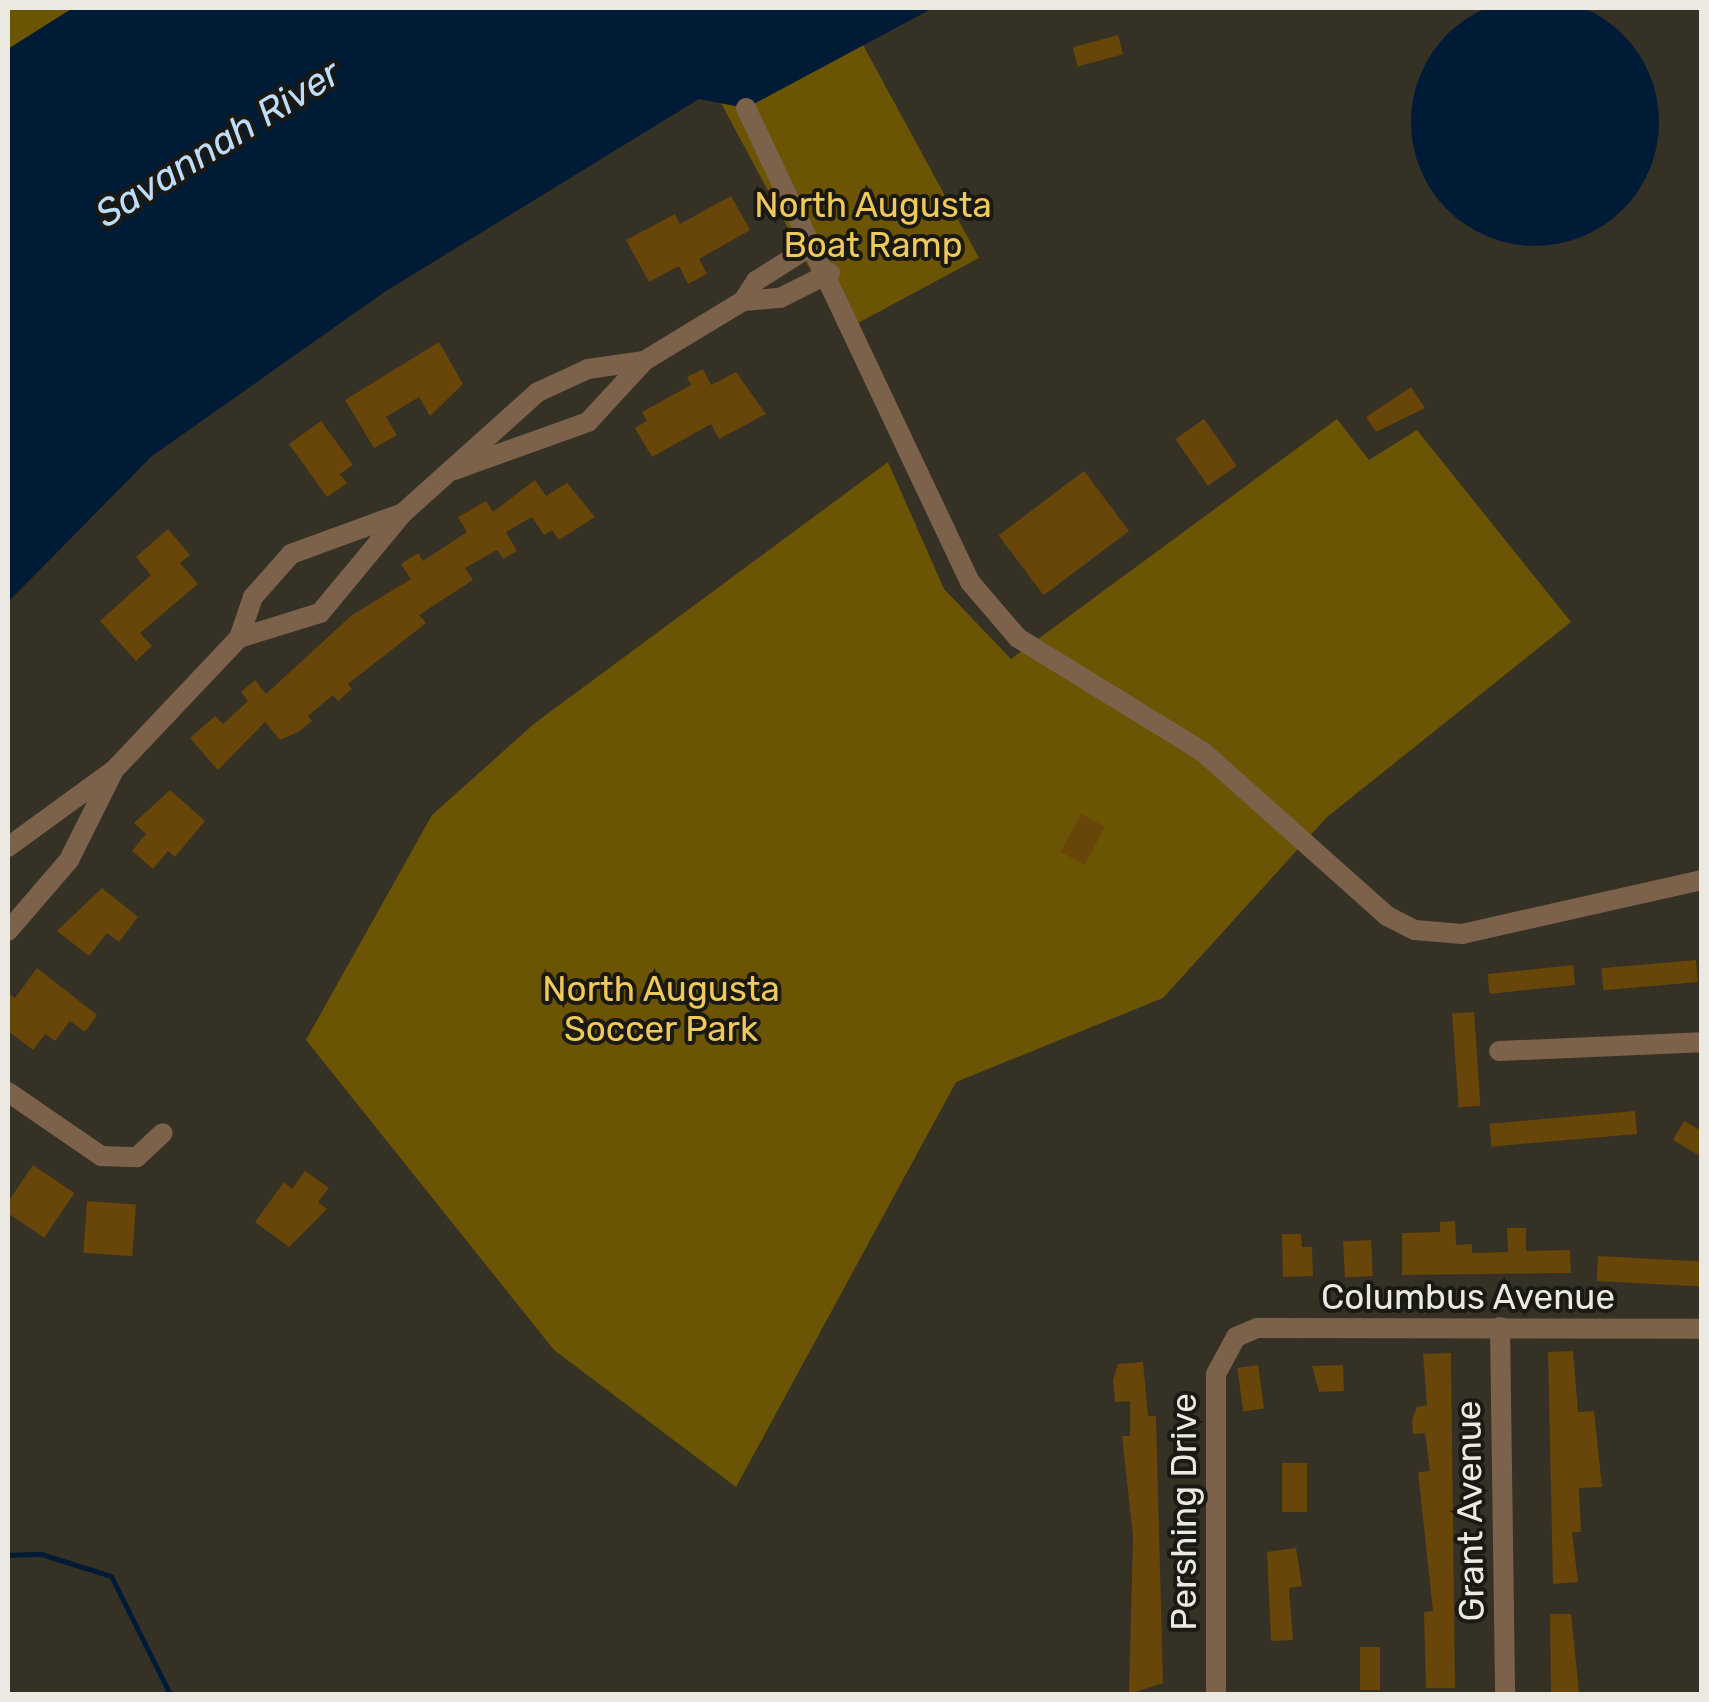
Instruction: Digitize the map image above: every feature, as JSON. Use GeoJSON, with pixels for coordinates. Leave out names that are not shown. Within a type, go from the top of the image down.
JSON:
{"type":"FeatureCollection","features":[{"type":"Feature","properties":{"kind":"street"},"geometry":{"type":"LineString","coordinates":[[746,108],[830,273],[983,601],[1038,654],[1202,751],[1388,916],[1431,934],[1462,934],[1702,880]]}},
{"type":"Feature","properties":{"kind":"street"},"geometry":{"type":"LineString","coordinates":[[454,470],[588,422],[644,361],[743,301],[756,281],[814,244]]}},
{"type":"Feature","properties":{"kind":"street"},"geometry":{"type":"LineString","coordinates":[[743,301],[780,298],[830,273]]}},
{"type":"Feature","properties":{"kind":"street"},"geometry":{"type":"LineString","coordinates":[[239,638],[320,613],[403,512],[454,470],[490,429],[562,376],[644,361]]}},
{"type":"Feature","properties":{"kind":"street"},"geometry":{"type":"LineString","coordinates":[[8,848],[114,770],[239,638],[253,597],[292,554],[351,525],[403,512]]}},
{"type":"Feature","properties":{"kind":"street"},"geometry":{"type":"LineString","coordinates":[[8,931],[69,860],[114,770]]}},
{"type":"Feature","properties":{"kind":"street"},"geometry":{"type":"LineString","coordinates":[[1498,1051],[1702,1042]]}},
{"type":"Feature","properties":{"kind":"street"},"geometry":{"type":"LineString","coordinates":[[8,1092],[101,1156],[138,1158],[163,1133]]}},
{"type":"Feature","properties":{"kind":"street","name":"Grant Avenue"},"geometry":{"type":"LineString","coordinates":[[1500,1327],[1505,1694]]}},
{"type":"Feature","properties":{"kind":"street","name":"Columbus Avenue"},"geometry":{"type":"LineString","coordinates":[[1236,1336],[1257,1328],[1702,1329]]}},
{"type":"Feature","properties":{"kind":"street","name":"Pershing Drive"},"geometry":{"type":"LineString","coordinates":[[1216,1694],[1216,1374],[1236,1336]]}},
{"type":"Feature","properties":{"kind":"green space"},"geometry":{"type":"Polygon","coordinates":[[[8,8],[73,8],[8,49],[8,8]]]}},
{"type":"Feature","properties":{"kind":"green space","name":"North Augusta Boat Ramp"},"geometry":{"type":"Polygon","coordinates":[[[863,45],[979,258],[843,331],[721,103],[746,108],[863,45]]]}},
{"type":"Feature","properties":{"kind":"green space","name":"North Augusta Soccer Park"},"geometry":{"type":"Polygon","coordinates":[[[1337,419],[1369,460],[1417,430],[1571,622],[1327,817],[1163,998],[956,1082],[736,1487],[554,1350],[306,1040],[432,815],[535,723],[888,462],[944,589],[1011,659],[1337,419]]]}},
{"type":"Feature","properties":{"kind":"water"},"geometry":{"type":"Polygon","coordinates":[[[1535,-2],[1582,8],[1623,34],[1649,75],[1659,122],[1649,169],[1623,210],[1582,236],[1535,246],[1488,236],[1447,210],[1421,169],[1411,122],[1421,75],[1447,34],[1488,8],[1535,-2]]]}},
{"type":"Feature","properties":{"kind":"water","name":"Savannah River"},"geometry":{"type":"Polygon","coordinates":[[[73,8],[933,8],[746,108],[699,99],[386,291],[152,456],[8,602],[8,49],[73,8]]]}},
{"type":"Feature","properties":{"kind":"building"},"geometry":{"type":"Polygon","coordinates":[[[1118,35],[1123,54],[1078,66],[1073,47],[1118,35]]]}},
{"type":"Feature","properties":{"kind":"building"},"geometry":{"type":"Polygon","coordinates":[[[731,196],[750,230],[699,259],[707,274],[688,284],[679,266],[649,282],[626,240],[675,214],[680,224],[731,196]]]}},
{"type":"Feature","properties":{"kind":"building"},"geometry":{"type":"Polygon","coordinates":[[[439,342],[463,384],[430,416],[419,397],[386,417],[397,435],[374,448],[345,400],[439,342]]]}},
{"type":"Feature","properties":{"kind":"building"},"geometry":{"type":"Polygon","coordinates":[[[703,369],[711,385],[736,372],[766,414],[719,439],[711,424],[652,457],[635,428],[647,421],[642,412],[691,385],[687,377],[703,369]]]}},
{"type":"Feature","properties":{"kind":"building"},"geometry":{"type":"Polygon","coordinates":[[[1411,387],[1425,408],[1376,432],[1366,417],[1411,387]]]}},
{"type":"Feature","properties":{"kind":"building"},"geometry":{"type":"Polygon","coordinates":[[[1204,419],[1237,466],[1208,486],[1175,439],[1204,419]]]}},
{"type":"Feature","properties":{"kind":"building"},"geometry":{"type":"Polygon","coordinates":[[[321,421],[353,465],[340,474],[347,483],[327,497],[289,444],[321,421]]]}},
{"type":"Feature","properties":{"kind":"building"},"geometry":{"type":"Polygon","coordinates":[[[1084,471],[1129,531],[1044,595],[999,535],[1084,471]]]}},
{"type":"Feature","properties":{"kind":"building"},"geometry":{"type":"Polygon","coordinates":[[[535,480],[546,496],[567,483],[595,517],[559,540],[552,530],[544,535],[532,517],[506,532],[517,551],[503,559],[497,550],[465,568],[473,580],[419,615],[426,623],[348,684],[352,689],[338,701],[333,695],[308,716],[312,721],[298,732],[280,740],[265,722],[218,770],[190,738],[215,716],[223,724],[248,701],[241,692],[255,680],[266,694],[352,615],[411,579],[401,564],[418,553],[423,561],[467,532],[458,517],[486,501],[493,512],[535,480]]]}},
{"type":"Feature","properties":{"kind":"building"},"geometry":{"type":"Polygon","coordinates":[[[168,529],[190,555],[180,563],[198,584],[140,633],[152,646],[136,661],[100,621],[151,575],[136,557],[168,529]]]}},
{"type":"Feature","properties":{"kind":"building"},"geometry":{"type":"Polygon","coordinates":[[[170,790],[205,821],[175,857],[168,851],[153,869],[132,851],[146,834],[134,823],[170,790]]]}},
{"type":"Feature","properties":{"kind":"building"},"geometry":{"type":"Polygon","coordinates":[[[1081,814],[1105,827],[1085,865],[1061,852],[1081,814]]]}},
{"type":"Feature","properties":{"kind":"building"},"geometry":{"type":"Polygon","coordinates":[[[102,888],[138,917],[119,942],[107,933],[89,956],[57,931],[102,888]]]}},
{"type":"Feature","properties":{"kind":"building"},"geometry":{"type":"Polygon","coordinates":[[[1696,960],[1698,982],[1603,990],[1601,968],[1696,960]]]}},
{"type":"Feature","properties":{"kind":"building"},"geometry":{"type":"Polygon","coordinates":[[[1573,965],[1575,985],[1490,994],[1487,974],[1573,965]]]}},
{"type":"Feature","properties":{"kind":"building"},"geometry":{"type":"Polygon","coordinates":[[[37,968],[97,1015],[85,1032],[70,1021],[55,1041],[45,1034],[33,1050],[8,1031],[8,993],[15,998],[37,968]]]}},
{"type":"Feature","properties":{"kind":"building"},"geometry":{"type":"Polygon","coordinates":[[[1474,1012],[1481,1106],[1459,1107],[1452,1014],[1474,1012]]]}},
{"type":"Feature","properties":{"kind":"building"},"geometry":{"type":"Polygon","coordinates":[[[1635,1111],[1637,1134],[1492,1147],[1490,1124],[1635,1111]]]}},
{"type":"Feature","properties":{"kind":"building"},"geometry":{"type":"Polygon","coordinates":[[[1684,1121],[1702,1131],[1702,1157],[1673,1140],[1684,1121]]]}},
{"type":"Feature","properties":{"kind":"building"},"geometry":{"type":"Polygon","coordinates":[[[33,1165],[74,1193],[44,1238],[8,1213],[8,1202],[33,1165]]]}},
{"type":"Feature","properties":{"kind":"building"},"geometry":{"type":"Polygon","coordinates":[[[305,1171],[329,1188],[318,1202],[327,1209],[289,1247],[255,1222],[284,1182],[292,1189],[305,1171]]]}},
{"type":"Feature","properties":{"kind":"building"},"geometry":{"type":"Polygon","coordinates":[[[87,1201],[136,1204],[132,1256],[83,1253],[87,1201]]]}},
{"type":"Feature","properties":{"kind":"building"},"geometry":{"type":"Polygon","coordinates":[[[1455,1221],[1456,1245],[1472,1244],[1472,1253],[1508,1252],[1507,1228],[1526,1228],[1526,1251],[1570,1250],[1571,1273],[1402,1275],[1402,1233],[1440,1232],[1440,1222],[1455,1221]]]}},
{"type":"Feature","properties":{"kind":"building"},"geometry":{"type":"Polygon","coordinates":[[[1282,1234],[1301,1234],[1302,1247],[1312,1247],[1313,1276],[1283,1277],[1282,1234]]]}},
{"type":"Feature","properties":{"kind":"building"},"geometry":{"type":"Polygon","coordinates":[[[1371,1240],[1373,1276],[1345,1277],[1343,1241],[1371,1240]]]}},
{"type":"Feature","properties":{"kind":"building"},"geometry":{"type":"Polygon","coordinates":[[[1598,1256],[1702,1261],[1701,1286],[1597,1281],[1598,1256]]]}},
{"type":"Feature","properties":{"kind":"building"},"geometry":{"type":"Polygon","coordinates":[[[1573,1351],[1578,1412],[1594,1411],[1602,1487],[1579,1488],[1581,1532],[1572,1532],[1578,1582],[1553,1584],[1548,1352],[1573,1351]]]}},
{"type":"Feature","properties":{"kind":"building"},"geometry":{"type":"Polygon","coordinates":[[[1451,1353],[1455,1688],[1426,1688],[1424,1612],[1433,1611],[1418,1472],[1430,1471],[1425,1433],[1413,1434],[1412,1420],[1417,1407],[1427,1405],[1423,1354],[1451,1353]]]}},
{"type":"Feature","properties":{"kind":"building"},"geometry":{"type":"Polygon","coordinates":[[[1143,1362],[1148,1416],[1156,1416],[1163,1683],[1129,1694],[1133,1536],[1122,1436],[1130,1436],[1130,1401],[1115,1402],[1113,1380],[1118,1364],[1143,1362]]]}},
{"type":"Feature","properties":{"kind":"building"},"geometry":{"type":"Polygon","coordinates":[[[1258,1365],[1264,1409],[1243,1411],[1237,1368],[1258,1365]]]}},
{"type":"Feature","properties":{"kind":"building"},"geometry":{"type":"Polygon","coordinates":[[[1343,1365],[1344,1391],[1319,1392],[1312,1366],[1343,1365]]]}},
{"type":"Feature","properties":{"kind":"building"},"geometry":{"type":"Polygon","coordinates":[[[1282,1463],[1307,1463],[1307,1512],[1282,1512],[1282,1463]]]}},
{"type":"Feature","properties":{"kind":"building"},"geometry":{"type":"Polygon","coordinates":[[[1296,1548],[1302,1586],[1289,1588],[1293,1640],[1271,1641],[1267,1552],[1296,1548]]]}},
{"type":"Feature","properties":{"kind":"building"},"geometry":{"type":"Polygon","coordinates":[[[1550,1614],[1571,1614],[1579,1692],[1551,1694],[1550,1614]]]}},
{"type":"Feature","properties":{"kind":"building"},"geometry":{"type":"Polygon","coordinates":[[[1360,1647],[1380,1647],[1380,1690],[1360,1690],[1360,1647]]]}},
{"type":"Feature","properties":{"kind":"waterway"},"geometry":{"type":"LineString","coordinates":[[8,1555],[41,1554],[111,1576],[170,1694]]}}]}
